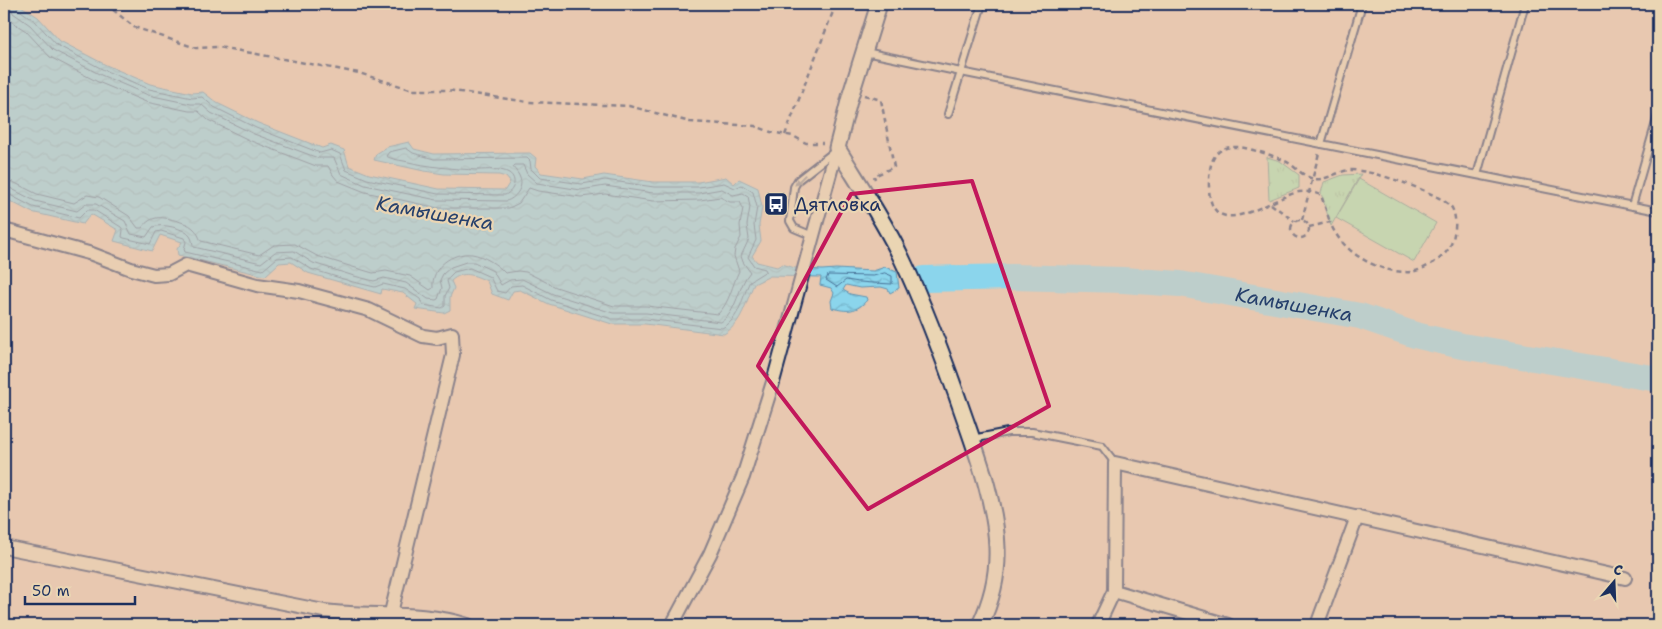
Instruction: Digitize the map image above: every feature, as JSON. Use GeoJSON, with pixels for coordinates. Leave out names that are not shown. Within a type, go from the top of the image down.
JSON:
{"type":"FeatureCollection","features":[{"type":"Feature","properties":{"kind":"street"},"geometry":{"type":"LineString","coordinates":[[672,625],[710,554],[744,477],[807,260],[863,52],[879,4]]}},
{"type":"Feature","properties":{"kind":"street"},"geometry":{"type":"LineString","coordinates":[[838,148],[900,256],[946,367],[972,439],[990,500],[998,549],[994,583],[980,625]]}},
{"type":"Feature","properties":{"kind":"street"},"geometry":{"type":"LineString","coordinates":[[4,230],[92,254],[131,269],[154,275],[169,274],[186,265],[257,285],[299,291],[369,310],[423,336],[436,338],[452,334],[453,355],[391,613],[382,625]]}},
{"type":"Feature","properties":{"kind":"street"},"geometry":{"type":"LineString","coordinates":[[1098,625],[1114,591],[1115,463],[1625,578]]}},
{"type":"Feature","properties":{"kind":"street"},"geometry":{"type":"LineString","coordinates":[[1317,625],[1357,517]]}},
{"type":"Feature","properties":{"kind":"street"},"geometry":{"type":"LineString","coordinates":[[4,547],[324,611],[346,614],[391,613],[442,618],[468,625]]}},
{"type":"Feature","properties":{"kind":"street"},"geometry":{"type":"LineString","coordinates":[[1114,591],[1228,625]]}},
{"type":"Feature","properties":{"kind":"lane"},"geometry":{"type":"LineString","coordinates":[[948,114],[982,4]]}},
{"type":"Feature","properties":{"kind":"lane"},"geometry":{"type":"LineString","coordinates":[[1321,144],[1362,4]]}},
{"type":"Feature","properties":{"kind":"lane"},"geometry":{"type":"LineString","coordinates":[[1477,175],[1525,4]]}},
{"type":"Feature","properties":{"kind":"lane"},"geometry":{"type":"LineString","coordinates":[[863,52],[1658,211]]}},
{"type":"Feature","properties":{"kind":"lane"},"geometry":{"type":"LineString","coordinates":[[1632,206],[1658,115]]}},
{"type":"Feature","properties":{"kind":"lane"},"geometry":{"type":"LineString","coordinates":[[813,236],[794,228],[790,221],[794,187],[798,180],[838,148]]}},
{"type":"Feature","properties":{"kind":"lane"},"geometry":{"type":"LineString","coordinates":[[972,439],[1008,432],[1032,432],[1102,446],[1115,463]]}},
{"type":"Feature","properties":{"kind":"path"},"geometry":{"type":"LineString","coordinates":[[106,4],[134,27],[196,48],[219,47],[359,73],[413,90],[447,90],[528,102],[629,106],[690,122],[755,126],[771,132],[793,136],[806,143],[828,143],[842,129]]}},
{"type":"Feature","properties":{"kind":"path"},"geometry":{"type":"LineString","coordinates":[[785,135],[836,4]]}},
{"type":"Feature","properties":{"kind":"path"},"geometry":{"type":"LineString","coordinates":[[858,94],[881,100],[894,167],[874,176],[878,184]]}},
{"type":"Feature","properties":{"kind":"path"},"geometry":{"type":"LineString","coordinates":[[1302,220],[1321,144]]}},
{"type":"Feature","properties":{"kind":"path"},"geometry":{"type":"LineString","coordinates":[[1231,146],[1254,150],[1287,162],[1312,179],[1321,179],[1349,170],[1382,175],[1435,196],[1452,208],[1456,223],[1454,238],[1449,249],[1439,260],[1421,270],[1406,272],[1391,270],[1369,262],[1343,244],[1334,232],[1321,195],[1309,191],[1298,192],[1271,204],[1234,216],[1220,214],[1213,208],[1210,202],[1209,188],[1211,164],[1216,154],[1222,148],[1231,146]]}},
{"type":"Feature","properties":{"kind":"path"},"geometry":{"type":"LineString","coordinates":[[1271,204],[1294,222]]}},
{"type":"Feature","properties":{"kind":"path"},"geometry":{"type":"LineString","coordinates":[[1299,219],[1302,220],[1305,220],[1309,231],[1306,236],[1301,238],[1295,236],[1291,226],[1299,219]]}},
{"type":"Feature","properties":{"kind":"path"},"geometry":{"type":"LineString","coordinates":[[1309,227],[1330,222]]}},
{"type":"Feature","properties":{"kind":"highlighted area"},"geometry":{"type":"Polygon","coordinates":[[[972,181],[1049,406],[868,509],[758,366],[851,194],[972,181]]]}},
{"type":"Feature","properties":{"kind":"green space"},"geometry":{"type":"Polygon","coordinates":[[[1267,157],[1280,161],[1299,175],[1299,188],[1269,200],[1267,157]]]}},
{"type":"Feature","properties":{"kind":"green space"},"geometry":{"type":"Polygon","coordinates":[[[1361,174],[1331,226],[1321,193],[1324,182],[1343,175],[1361,174]]]}},
{"type":"Feature","properties":{"kind":"green space"},"geometry":{"type":"Polygon","coordinates":[[[1359,179],[1436,223],[1414,262],[1336,218],[1359,179]]]}},
{"type":"Feature","properties":{"kind":"water"},"geometry":{"type":"Polygon","coordinates":[[[4,4],[18,4],[38,17],[60,41],[106,65],[150,84],[192,93],[203,92],[217,103],[258,123],[322,148],[331,145],[344,150],[349,166],[369,174],[439,189],[505,190],[510,182],[506,177],[499,175],[444,174],[374,160],[376,154],[387,147],[409,142],[414,149],[434,154],[530,153],[536,158],[535,166],[541,173],[583,179],[604,175],[653,182],[698,182],[726,177],[734,184],[739,179],[758,188],[762,207],[759,225],[761,241],[752,256],[757,262],[777,267],[782,264],[795,268],[822,270],[873,271],[885,267],[897,272],[899,288],[890,293],[888,289],[881,287],[860,288],[846,285],[843,290],[850,294],[866,297],[867,300],[855,309],[842,310],[832,308],[831,301],[834,293],[831,288],[820,285],[821,277],[770,276],[754,284],[743,312],[735,324],[724,334],[645,324],[612,324],[549,304],[520,290],[513,291],[508,300],[492,294],[487,281],[469,275],[460,276],[451,281],[454,288],[450,297],[450,310],[444,313],[415,309],[417,304],[403,293],[382,289],[381,294],[308,273],[291,262],[279,263],[265,276],[178,255],[177,249],[182,242],[160,235],[152,251],[114,241],[118,230],[91,214],[83,224],[31,212],[4,198],[4,4]]]}},
{"type":"Feature","properties":{"kind":"waterway","name":"Камышенка"},"geometry":{"type":"LineString","coordinates":[[924,279],[1012,277],[1123,280],[1180,284],[1360,316],[1415,335],[1462,346],[1658,379]]}},
{"type":"Feature","properties":{"kind":"place","name":"Дятловка"},"geometry":{"type":"Point","coordinates":[776,204]}}]}
